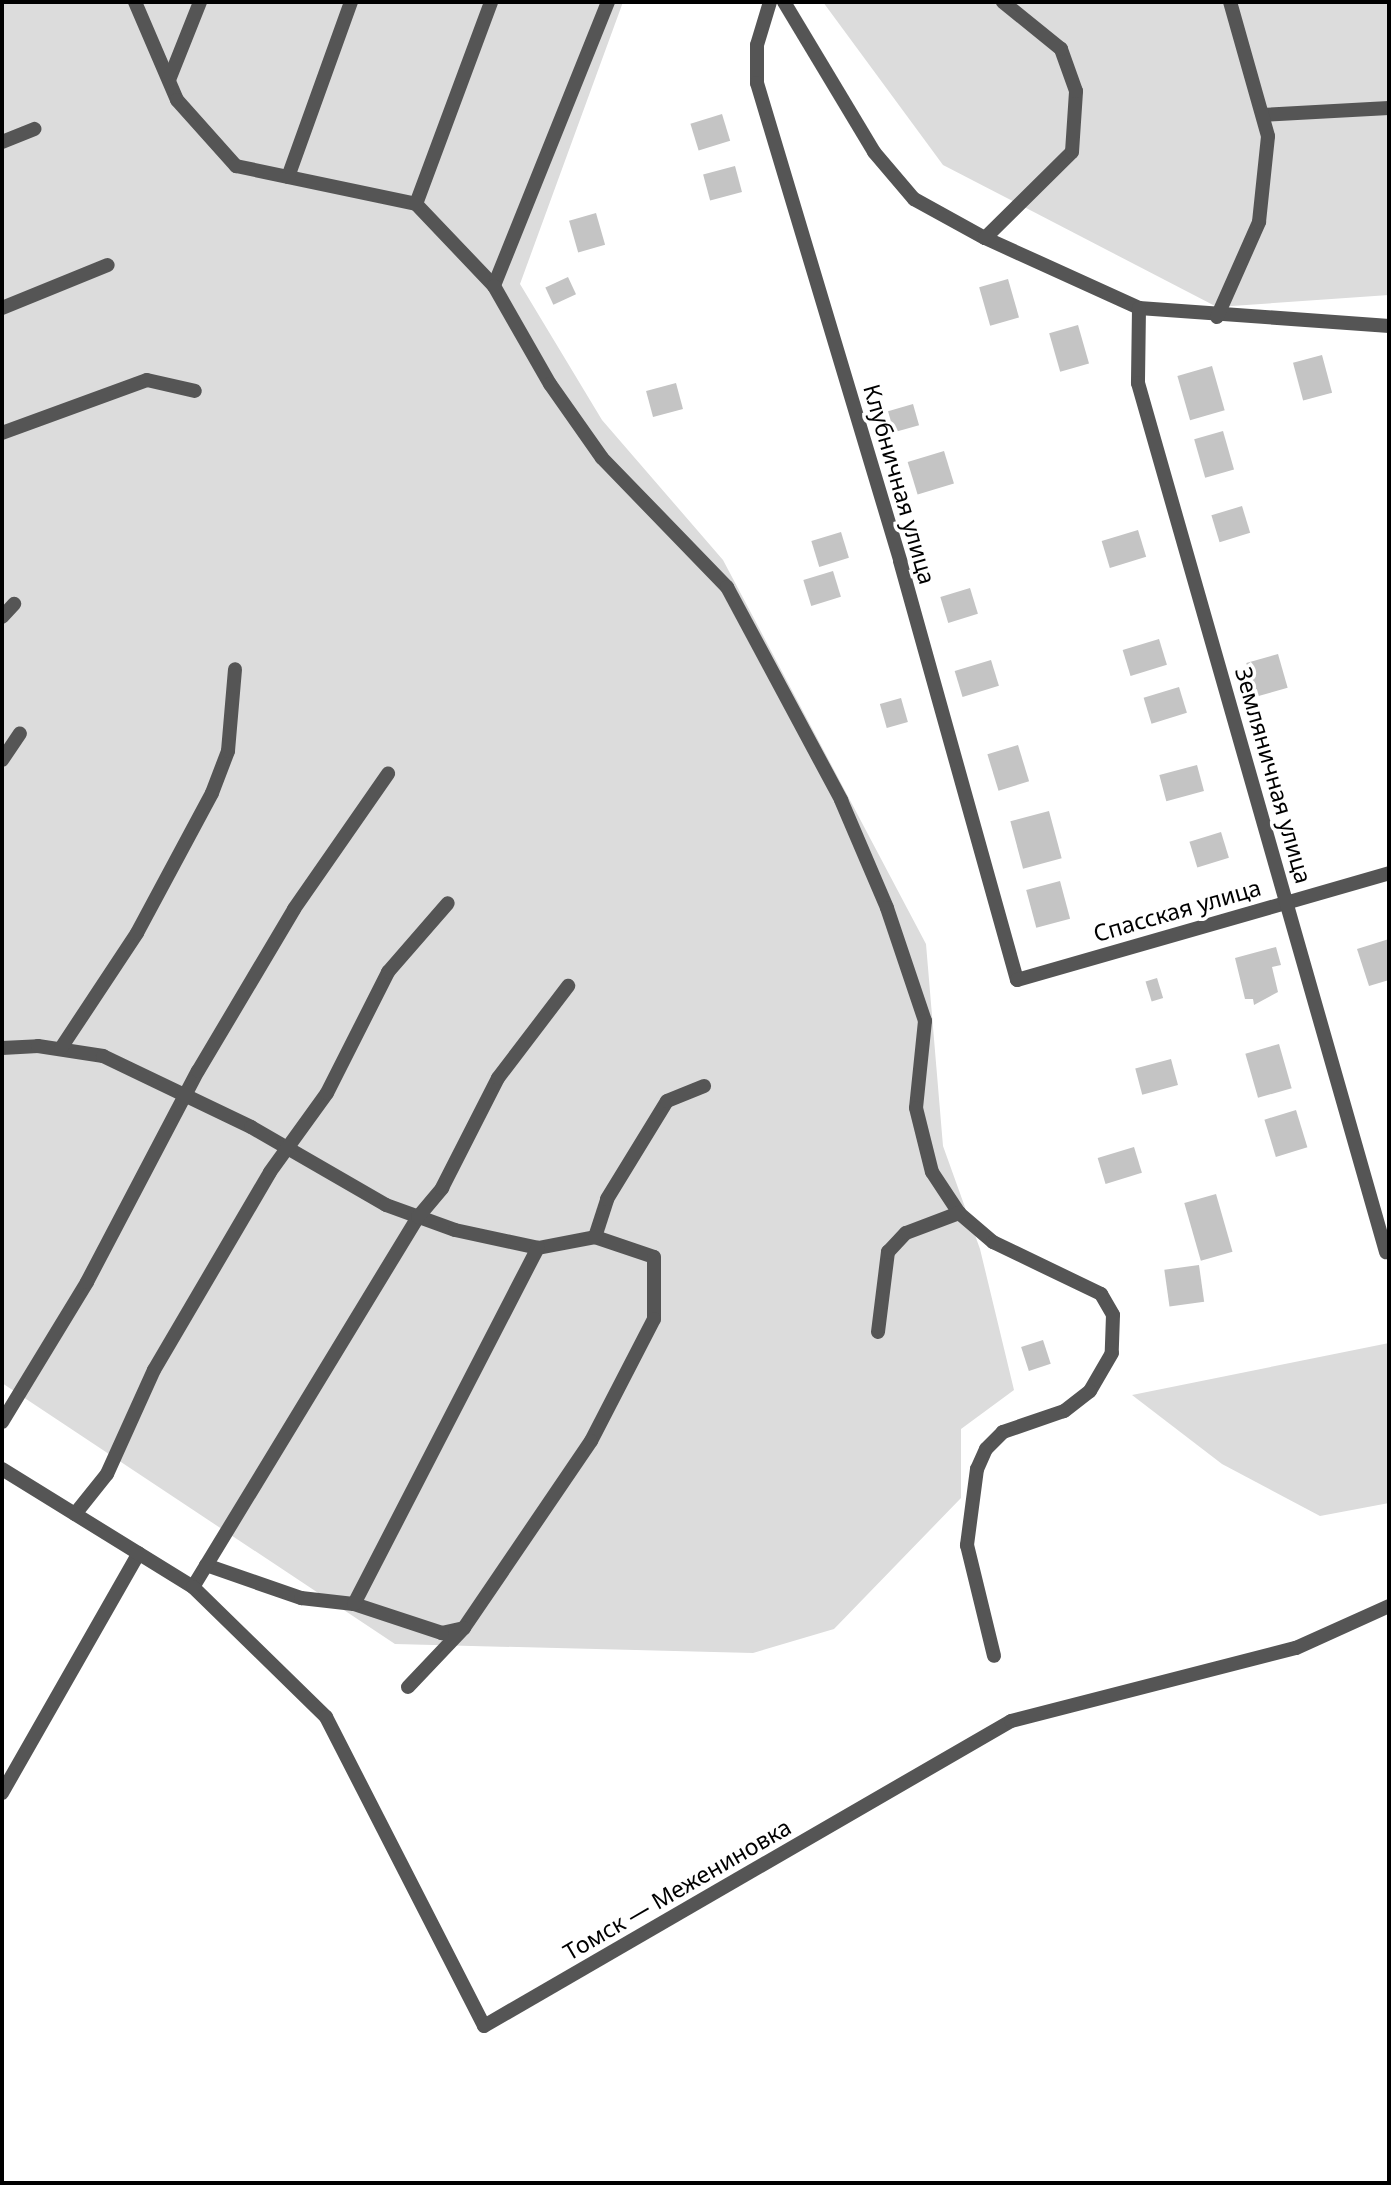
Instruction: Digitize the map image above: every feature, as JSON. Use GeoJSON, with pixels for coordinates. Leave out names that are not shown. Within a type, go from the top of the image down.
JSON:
{"type":"FeatureCollection","features":[{"type":"Feature","properties":{"kind":"street"},"geometry":{"type":"LineString","coordinates":[[135,2],[177,100],[236,166],[416,204],[494,286],[550,384],[602,458],[727,587],[841,800],[887,908],[925,1021],[916,1108],[932,1172],[959,1213],[993,1242],[1101,1294],[1113,1315],[1112,1353],[1090,1391],[1064,1410],[1003,1432],[986,1449],[977,1469],[967,1545],[994,1656]]}},
{"type":"Feature","properties":{"kind":"street"},"geometry":{"type":"LineString","coordinates":[[169,80],[200,2]]}},
{"type":"Feature","properties":{"kind":"street"},"geometry":{"type":"LineString","coordinates":[[288,177],[351,2]]}},
{"type":"Feature","properties":{"kind":"street"},"geometry":{"type":"LineString","coordinates":[[416,204],[491,2]]}},
{"type":"Feature","properties":{"kind":"street"},"geometry":{"type":"LineString","coordinates":[[494,286],[608,2]]}},
{"type":"Feature","properties":{"kind":"street","name":"Клубничная улица"},"geometry":{"type":"LineString","coordinates":[[770,2],[757,45],[757,83],[1017,980]]}},
{"type":"Feature","properties":{"kind":"street"},"geometry":{"type":"LineString","coordinates":[[784,2],[874,152],[914,199],[985,238],[1139,309],[1217,317],[1389,326]]}},
{"type":"Feature","properties":{"kind":"street"},"geometry":{"type":"LineString","coordinates":[[985,238],[1072,152],[1076,91],[1061,49],[1003,2]]}},
{"type":"Feature","properties":{"kind":"street"},"geometry":{"type":"LineString","coordinates":[[1217,317],[1259,222],[1268,136],[1230,2]]}},
{"type":"Feature","properties":{"kind":"street"},"geometry":{"type":"LineString","coordinates":[[1263,115],[1389,108]]}},
{"type":"Feature","properties":{"kind":"street"},"geometry":{"type":"LineString","coordinates":[[2,142],[34,129]]}},
{"type":"Feature","properties":{"kind":"street"},"geometry":{"type":"LineString","coordinates":[[2,308],[108,265]]}},
{"type":"Feature","properties":{"kind":"street","name":"Земляничная улица"},"geometry":{"type":"LineString","coordinates":[[1139,309],[1138,383],[1387,1252]]}},
{"type":"Feature","properties":{"kind":"street"},"geometry":{"type":"LineString","coordinates":[[2,433],[147,380],[195,390]]}},
{"type":"Feature","properties":{"kind":"street"},"geometry":{"type":"LineString","coordinates":[[2,617],[14,604]]}},
{"type":"Feature","properties":{"kind":"street"},"geometry":{"type":"LineString","coordinates":[[61,1048],[137,933],[212,793],[228,751],[235,669]]}},
{"type":"Feature","properties":{"kind":"street"},"geometry":{"type":"LineString","coordinates":[[2,760],[20,733]]}},
{"type":"Feature","properties":{"kind":"street"},"geometry":{"type":"LineString","coordinates":[[2,1422],[87,1282],[186,1093],[294,909],[388,774]]}},
{"type":"Feature","properties":{"kind":"street","name":"Спасская улица"},"geometry":{"type":"LineString","coordinates":[[1017,980],[1389,873]]}},
{"type":"Feature","properties":{"kind":"street"},"geometry":{"type":"LineString","coordinates":[[75,1514],[107,1474],[154,1370],[286,1147],[327,1093],[388,972],[448,903]]}},
{"type":"Feature","properties":{"kind":"street"},"geometry":{"type":"LineString","coordinates":[[2,1469],[193,1587],[418,1217],[442,1188],[498,1078],[568,986]]}},
{"type":"Feature","properties":{"kind":"street"},"geometry":{"type":"LineString","coordinates":[[2,1048],[61,1048],[103,1056],[186,1093],[386,1205],[418,1217],[538,1248],[595,1237],[654,1257],[654,1319],[591,1441],[464,1628],[408,1688]]}},
{"type":"Feature","properties":{"kind":"street"},"geometry":{"type":"LineString","coordinates":[[595,1237],[607,1199],[667,1101],[704,1086]]}},
{"type":"Feature","properties":{"kind":"street"},"geometry":{"type":"LineString","coordinates":[[878,1332],[888,1252],[906,1233],[959,1213]]}},
{"type":"Feature","properties":{"kind":"street"},"geometry":{"type":"LineString","coordinates":[[354,1604],[538,1248]]}},
{"type":"Feature","properties":{"kind":"street"},"geometry":{"type":"LineString","coordinates":[[2,1793],[139,1553]]}},
{"type":"Feature","properties":{"kind":"street"},"geometry":{"type":"LineString","coordinates":[[206,1565],[301,1598],[354,1604],[442,1633],[464,1628]]}},
{"type":"Feature","properties":{"kind":"street","name":"Томск — Межениновка"},"geometry":{"type":"LineString","coordinates":[[193,1587],[326,1717],[484,2026],[1011,1721],[1296,1648],[1389,1606]]}},
{"type":"Feature","properties":{"kind":"shaded area"},"geometry":{"type":"Polygon","coordinates":[[[2,2],[623,2],[520,284],[602,420],[723,560],[926,944],[943,1146],[980,1249],[1014,1390],[961,1429],[961,1498],[834,1629],[753,1653],[395,1644],[2,1383],[2,2]]]}},
{"type":"Feature","properties":{"kind":"shaded area"},"geometry":{"type":"Polygon","coordinates":[[[823,2],[1389,2],[1389,295],[1217,307],[943,165],[823,2]]]}},
{"type":"Feature","properties":{"kind":"shaded area"},"geometry":{"type":"Polygon","coordinates":[[[1389,1343],[1389,1503],[1320,1516],[1222,1464],[1132,1395],[1389,1343]]]}},
{"type":"Feature","properties":{"kind":"building"},"geometry":{"type":"Polygon","coordinates":[[[722,114],[730,141],[699,150],[690,124],[722,114]]]}},
{"type":"Feature","properties":{"kind":"building"},"geometry":{"type":"Polygon","coordinates":[[[735,166],[742,192],[710,201],[703,175],[735,166]]]}},
{"type":"Feature","properties":{"kind":"building"},"geometry":{"type":"Polygon","coordinates":[[[596,213],[605,245],[578,252],[569,221],[596,213]]]}},
{"type":"Feature","properties":{"kind":"building"},"geometry":{"type":"Polygon","coordinates":[[[568,277],[576,294],[553,305],[545,288],[568,277]]]}},
{"type":"Feature","properties":{"kind":"building"},"geometry":{"type":"Polygon","coordinates":[[[1008,279],[1019,317],[990,326],[979,287],[1008,279]]]}},
{"type":"Feature","properties":{"kind":"building"},"geometry":{"type":"Polygon","coordinates":[[[1078,325],[1089,363],[1060,372],[1049,333],[1078,325]]]}},
{"type":"Feature","properties":{"kind":"building"},"geometry":{"type":"Polygon","coordinates":[[[1322,355],[1332,393],[1303,400],[1293,363],[1322,355]]]}},
{"type":"Feature","properties":{"kind":"building"},"geometry":{"type":"Polygon","coordinates":[[[1212,366],[1225,410],[1190,420],[1177,376],[1212,366]]]}},
{"type":"Feature","properties":{"kind":"building"},"geometry":{"type":"Polygon","coordinates":[[[676,383],[683,409],[653,417],[646,391],[676,383]]]}},
{"type":"Feature","properties":{"kind":"building"},"geometry":{"type":"Polygon","coordinates":[[[913,404],[919,425],[894,432],[888,411],[913,404]]]}},
{"type":"Feature","properties":{"kind":"building"},"geometry":{"type":"Polygon","coordinates":[[[1223,431],[1234,469],[1205,478],[1194,439],[1223,431]]]}},
{"type":"Feature","properties":{"kind":"building"},"geometry":{"type":"Polygon","coordinates":[[[944,451],[954,484],[918,495],[908,462],[944,451]]]}},
{"type":"Feature","properties":{"kind":"building"},"geometry":{"type":"Polygon","coordinates":[[[1242,506],[1250,533],[1220,542],[1211,515],[1242,506]]]}},
{"type":"Feature","properties":{"kind":"building"},"geometry":{"type":"Polygon","coordinates":[[[1138,530],[1146,557],[1110,568],[1102,541],[1138,530]]]}},
{"type":"Feature","properties":{"kind":"building"},"geometry":{"type":"Polygon","coordinates":[[[841,532],[849,558],[819,567],[811,541],[841,532]]]}},
{"type":"Feature","properties":{"kind":"building"},"geometry":{"type":"Polygon","coordinates":[[[833,571],[841,597],[811,606],[803,580],[833,571]]]}},
{"type":"Feature","properties":{"kind":"building"},"geometry":{"type":"Polygon","coordinates":[[[970,588],[978,614],[948,623],[940,597],[970,588]]]}},
{"type":"Feature","properties":{"kind":"building"},"geometry":{"type":"Polygon","coordinates":[[[1159,639],[1167,665],[1131,676],[1123,650],[1159,639]]]}},
{"type":"Feature","properties":{"kind":"building"},"geometry":{"type":"Polygon","coordinates":[[[1278,654],[1288,688],[1256,697],[1246,663],[1278,654]]]}},
{"type":"Feature","properties":{"kind":"building"},"geometry":{"type":"Polygon","coordinates":[[[991,660],[999,686],[963,697],[955,671],[991,660]]]}},
{"type":"Feature","properties":{"kind":"building"},"geometry":{"type":"Polygon","coordinates":[[[1179,687],[1187,713],[1152,724],[1144,698],[1179,687]]]}},
{"type":"Feature","properties":{"kind":"building"},"geometry":{"type":"Polygon","coordinates":[[[901,698],[908,722],[887,728],[880,704],[901,698]]]}},
{"type":"Feature","properties":{"kind":"building"},"geometry":{"type":"Polygon","coordinates":[[[1018,745],[1029,781],[999,791],[987,754],[1018,745]]]}},
{"type":"Feature","properties":{"kind":"building"},"geometry":{"type":"Polygon","coordinates":[[[1197,765],[1204,791],[1166,801],[1159,775],[1197,765]]]}},
{"type":"Feature","properties":{"kind":"building"},"geometry":{"type":"Polygon","coordinates":[[[1049,811],[1062,858],[1023,869],[1010,821],[1049,811]]]}},
{"type":"Feature","properties":{"kind":"building"},"geometry":{"type":"Polygon","coordinates":[[[1221,832],[1229,858],[1197,867],[1189,842],[1221,832]]]}},
{"type":"Feature","properties":{"kind":"building"},"geometry":{"type":"Polygon","coordinates":[[[1060,881],[1070,919],[1036,928],[1026,890],[1060,881]]]}},
{"type":"Feature","properties":{"kind":"building"},"geometry":{"type":"Polygon","coordinates":[[[1389,939],[1389,980],[1369,986],[1357,949],[1389,939]]]}},
{"type":"Feature","properties":{"kind":"building"},"geometry":{"type":"Polygon","coordinates":[[[1276,947],[1281,965],[1272,967],[1278,992],[1254,1005],[1253,999],[1245,999],[1235,958],[1276,947]]]}},
{"type":"Feature","properties":{"kind":"building"},"geometry":{"type":"Polygon","coordinates":[[[1157,978],[1163,998],[1152,1002],[1146,982],[1157,978]]]}},
{"type":"Feature","properties":{"kind":"building"},"geometry":{"type":"Polygon","coordinates":[[[1279,1044],[1292,1088],[1258,1098],[1245,1054],[1279,1044]]]}},
{"type":"Feature","properties":{"kind":"building"},"geometry":{"type":"Polygon","coordinates":[[[1171,1059],[1178,1085],[1142,1095],[1135,1069],[1171,1059]]]}},
{"type":"Feature","properties":{"kind":"building"},"geometry":{"type":"Polygon","coordinates":[[[1296,1110],[1307,1147],[1276,1157],[1264,1120],[1296,1110]]]}},
{"type":"Feature","properties":{"kind":"building"},"geometry":{"type":"Polygon","coordinates":[[[1134,1147],[1142,1173],[1106,1184],[1098,1158],[1134,1147]]]}},
{"type":"Feature","properties":{"kind":"building"},"geometry":{"type":"Polygon","coordinates":[[[1216,1194],[1233,1252],[1201,1261],[1184,1203],[1216,1194]]]}},
{"type":"Feature","properties":{"kind":"building"},"geometry":{"type":"Polygon","coordinates":[[[1199,1265],[1204,1302],[1169,1307],[1164,1270],[1199,1265]]]}},
{"type":"Feature","properties":{"kind":"building"},"geometry":{"type":"Polygon","coordinates":[[[1043,1340],[1051,1364],[1029,1371],[1021,1347],[1043,1340]]]}}]}
